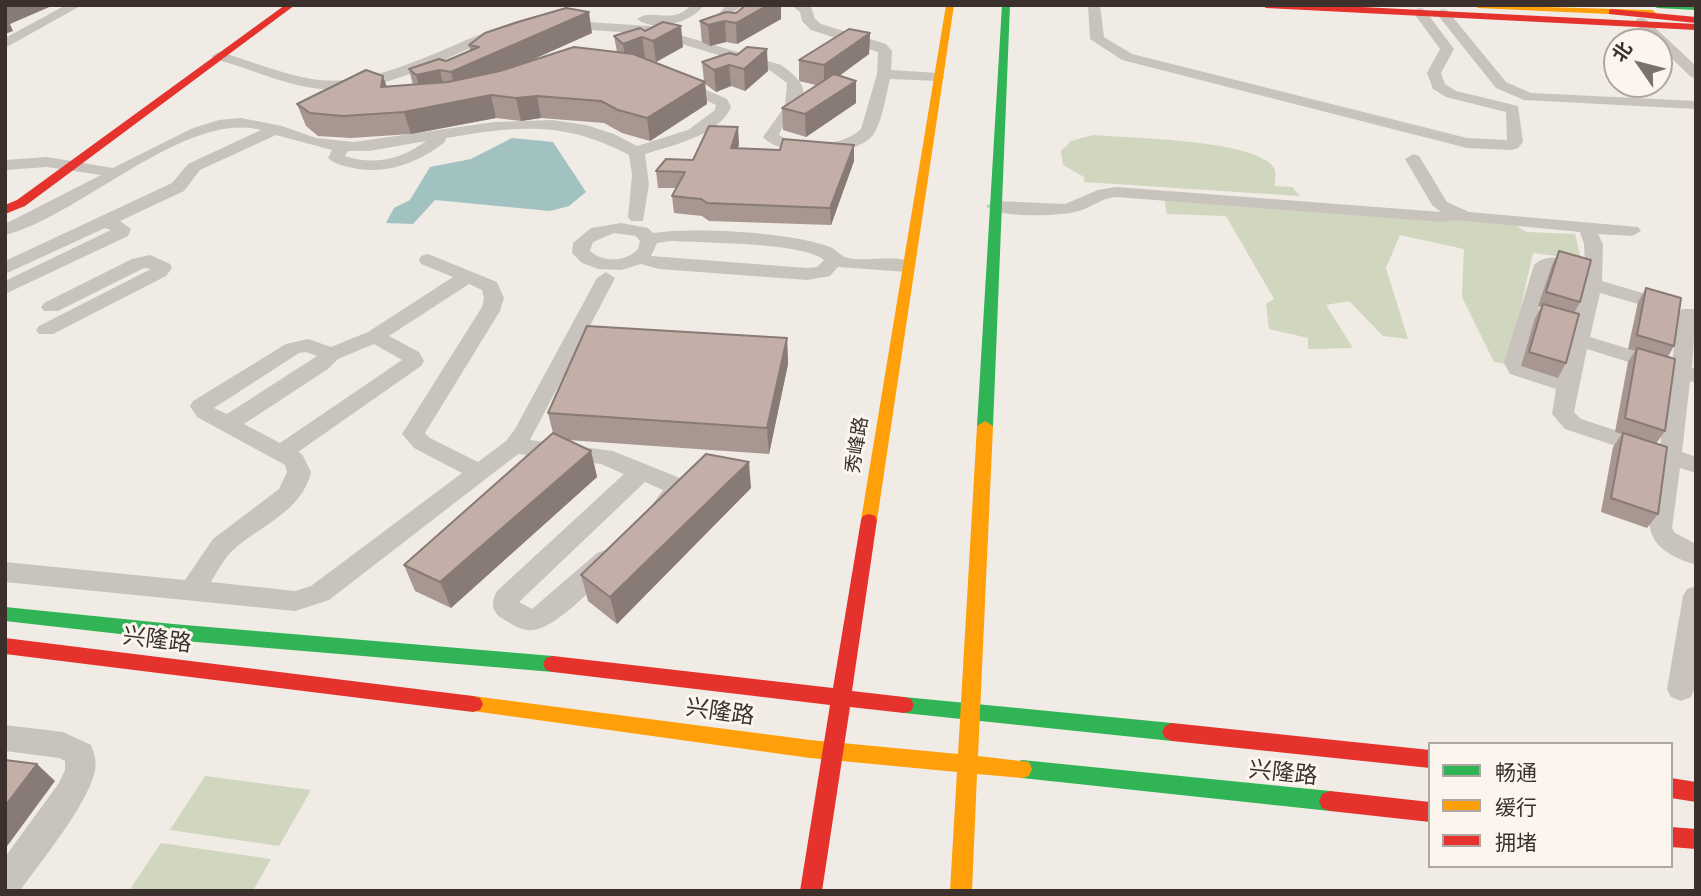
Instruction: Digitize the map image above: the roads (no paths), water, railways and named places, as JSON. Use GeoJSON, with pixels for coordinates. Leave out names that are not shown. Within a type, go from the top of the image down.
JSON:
{"type":"FeatureCollection","features":[{"type":"Feature","properties":{"kind":"main road"},"geometry":{"type":"LineString","coordinates":[[5,210],[21,203],[291,5]]}},
{"type":"Feature","properties":{"kind":"main road","name":"秀峰路"},"geometry":{"type":"LineString","coordinates":[[810,891],[950,5]]}},
{"type":"Feature","properties":{"kind":"main road"},"geometry":{"type":"LineString","coordinates":[[961,891],[1006,5]]}},
{"type":"Feature","properties":{"kind":"main road"},"geometry":{"type":"LineString","coordinates":[[1266,5],[1641,22],[1696,27]]}},
{"type":"Feature","properties":{"kind":"main road"},"geometry":{"type":"LineString","coordinates":[[1478,5],[1696,18]]}},
{"type":"Feature","properties":{"kind":"main road"},"geometry":{"type":"LineString","coordinates":[[1657,5],[1696,7]]}},
{"type":"Feature","properties":{"kind":"main road","name":"兴隆路"},"geometry":{"type":"LineString","coordinates":[[5,614],[173,632],[489,657],[841,698],[1428,759]]}},
{"type":"Feature","properties":{"kind":"main road","name":"兴隆路"},"geometry":{"type":"LineString","coordinates":[[5,646],[832,751],[1428,812]]}},
{"type":"Feature","properties":{"kind":"main road"},"geometry":{"type":"LineString","coordinates":[[1673,788],[1696,792]]}},
{"type":"Feature","properties":{"kind":"main road"},"geometry":{"type":"LineString","coordinates":[[1673,838],[1696,839]]}},
{"type":"Feature","properties":{"kind":"street"},"geometry":{"type":"LineString","coordinates":[[5,44],[76,5]]}},
{"type":"Feature","properties":{"kind":"street"},"geometry":{"type":"LineString","coordinates":[[219,56],[324,86],[352,84],[393,74],[539,16],[680,19],[691,15],[698,5]]}},
{"type":"Feature","properties":{"kind":"street"},"geometry":{"type":"LineString","coordinates":[[694,43],[713,28],[727,10],[737,5]]}},
{"type":"Feature","properties":{"kind":"street"},"geometry":{"type":"LineString","coordinates":[[408,84],[531,29],[554,24],[650,30],[769,65],[786,74],[793,81],[797,94],[794,104],[773,129],[771,136],[787,145],[847,146],[864,137],[884,74],[884,48],[816,27],[808,21],[806,10],[797,5]]}},
{"type":"Feature","properties":{"kind":"street"},"geometry":{"type":"LineString","coordinates":[[1094,5],[1097,39],[1127,57],[1467,143],[1512,145],[1515,142],[1513,108],[1451,94],[1438,86],[1434,73],[1447,50],[1419,12]]}},
{"type":"Feature","properties":{"kind":"street"},"geometry":{"type":"LineString","coordinates":[[1442,13],[1501,85],[1512,91],[1529,97],[1696,105]]}},
{"type":"Feature","properties":{"kind":"street"},"geometry":{"type":"LineString","coordinates":[[1641,22],[1696,74]]}},
{"type":"Feature","properties":{"kind":"street"},"geometry":{"type":"LineString","coordinates":[[884,74],[938,77]]}},
{"type":"Feature","properties":{"kind":"street"},"geometry":{"type":"LineString","coordinates":[[636,152],[694,133],[710,123],[724,107],[710,96],[663,77]]}},
{"type":"Feature","properties":{"kind":"street"},"geometry":{"type":"LineString","coordinates":[[5,230],[61,204],[177,141],[222,124],[240,121],[307,141],[342,146],[335,156],[346,163],[388,165],[419,153],[444,134],[474,127],[531,122],[586,128],[636,152],[639,158],[636,229],[648,250],[617,266],[524,433],[514,446],[320,593],[295,601],[5,572]]}},
{"type":"Feature","properties":{"kind":"street"},"geometry":{"type":"LineString","coordinates":[[7,280],[122,232],[106,221],[178,187],[194,167],[277,130]]}},
{"type":"Feature","properties":{"kind":"street"},"geometry":{"type":"LineString","coordinates":[[5,156],[27,161],[74,164],[116,173]]}},
{"type":"Feature","properties":{"kind":"street"},"geometry":{"type":"LineString","coordinates":[[1412,159],[1441,205],[1458,214],[1479,219],[1632,231]]}},
{"type":"Feature","properties":{"kind":"street"},"geometry":{"type":"LineString","coordinates":[[5,165],[27,161]]}},
{"type":"Feature","properties":{"kind":"street"},"geometry":{"type":"LineString","coordinates":[[5,181],[27,161]]}},
{"type":"Feature","properties":{"kind":"street"},"geometry":{"type":"LineString","coordinates":[[995,206],[1063,209],[1075,207],[1099,194],[1116,192],[1442,217],[1458,214]]}},
{"type":"Feature","properties":{"kind":"street"},"geometry":{"type":"LineString","coordinates":[[1587,228],[1592,235],[1596,265],[1563,409],[1566,420],[1696,465]]}},
{"type":"Feature","properties":{"kind":"street"},"geometry":{"type":"LineString","coordinates":[[636,229],[670,236],[815,247],[830,253],[833,261],[823,272],[807,274],[659,263],[617,266],[583,256],[580,250],[582,243],[598,232],[636,229]]}},
{"type":"Feature","properties":{"kind":"street"},"geometry":{"type":"LineString","coordinates":[[46,330],[163,268],[150,261],[139,263],[51,307]]}},
{"type":"Feature","properties":{"kind":"street"},"geometry":{"type":"LineString","coordinates":[[428,261],[490,286],[496,301],[413,434],[422,443],[481,473]]}},
{"type":"Feature","properties":{"kind":"street"},"geometry":{"type":"LineString","coordinates":[[833,261],[907,266]]}},
{"type":"Feature","properties":{"kind":"street"},"geometry":{"type":"LineString","coordinates":[[1568,386],[1517,369],[1514,363],[1543,265],[1560,262],[1593,278],[1692,314],[1688,373],[1669,456],[1661,533],[1665,539],[1696,556]]}},
{"type":"Feature","properties":{"kind":"street"},"geometry":{"type":"LineString","coordinates":[[228,424],[321,364],[331,354],[375,335],[467,277]]}},
{"type":"Feature","properties":{"kind":"street"},"geometry":{"type":"LineString","coordinates":[[7,280],[70,317]]}},
{"type":"Feature","properties":{"kind":"street"},"geometry":{"type":"LineString","coordinates":[[281,453],[414,361],[412,357],[375,335]]}},
{"type":"Feature","properties":{"kind":"street"},"geometry":{"type":"LineString","coordinates":[[1578,340],[1688,373]]}},
{"type":"Feature","properties":{"kind":"street"},"geometry":{"type":"LineString","coordinates":[[192,591],[225,543],[294,489],[301,478],[300,467],[281,453],[205,412],[201,405],[293,348],[308,345],[331,354]]}},
{"type":"Feature","properties":{"kind":"street"},"geometry":{"type":"LineString","coordinates":[[411,365],[455,366]]}},
{"type":"Feature","properties":{"kind":"street"},"geometry":{"type":"LineString","coordinates":[[514,446],[606,457],[672,484],[676,489],[674,497],[644,524]]}},
{"type":"Feature","properties":{"kind":"street"},"geometry":{"type":"LineString","coordinates":[[625,542],[539,619],[529,620],[506,608],[506,598],[642,471]]}},
{"type":"Feature","properties":{"kind":"street"},"geometry":{"type":"LineString","coordinates":[[1681,690],[1696,596]]}},
{"type":"Feature","properties":{"kind":"street"},"geometry":{"type":"LineString","coordinates":[[5,738],[63,745],[79,754],[80,770],[71,792],[5,884]]}},
{"type":"Feature","properties":{"kind":"water"},"geometry":{"type":"Polygon","coordinates":[[[512,138],[553,142],[586,192],[569,206],[550,211],[435,200],[413,224],[386,223],[394,208],[410,200],[430,167],[471,159],[512,138]]]}}]}
